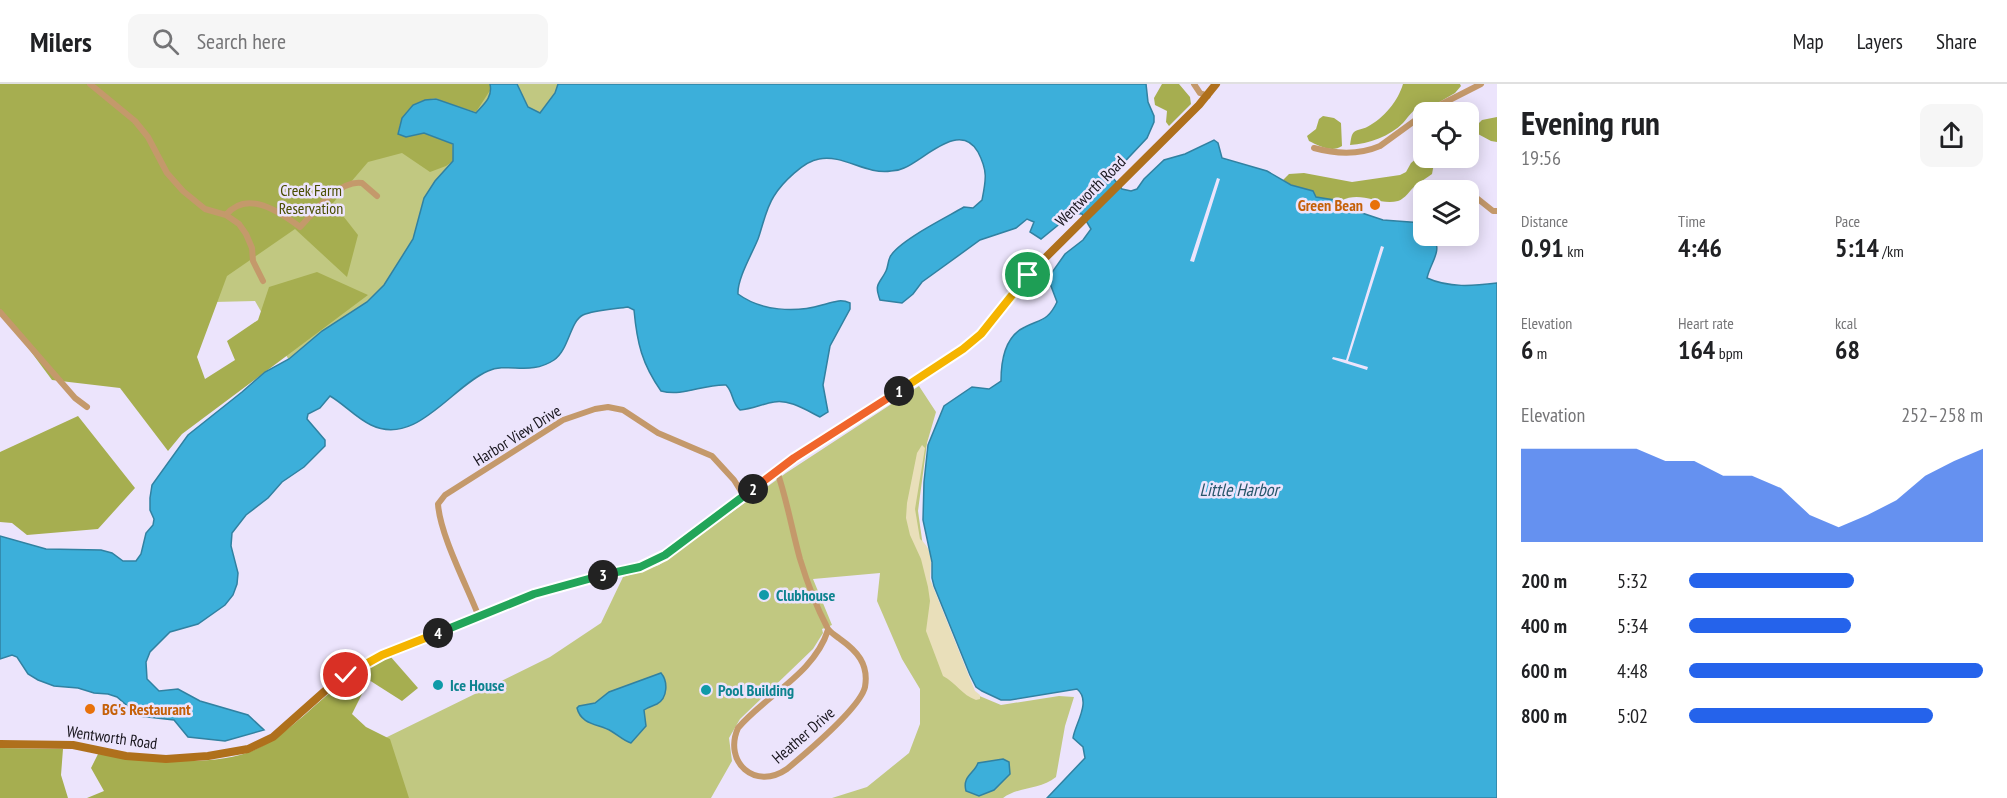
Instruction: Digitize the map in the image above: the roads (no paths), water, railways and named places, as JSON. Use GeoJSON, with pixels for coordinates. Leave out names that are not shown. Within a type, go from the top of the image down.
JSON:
{"type":"FeatureCollection","features":[{"type":"Feature","properties":{"kind":"main road","name":"Wentworth Road"},"geometry":{"type":"LineString","coordinates":[[0,744],[72,746],[133,757],[166,759],[208,756],[248,749],[273,737],[324,691],[358,668],[391,652],[560,586],[653,562],[676,548],[777,471],[971,343],[992,321],[1028,275],[1208,96],[1216,84]]}},
{"type":"Feature","properties":{"kind":"street"},"geometry":{"type":"LineString","coordinates":[[90,84],[135,121],[148,137],[167,173],[183,191],[206,209],[226,215],[238,224],[246,234],[252,248],[253,261],[263,282]]}},
{"type":"Feature","properties":{"kind":"street"},"geometry":{"type":"LineString","coordinates":[[1194,84],[1200,93],[1208,96]]}},
{"type":"Feature","properties":{"kind":"street"},"geometry":{"type":"LineString","coordinates":[[1446,102],[1481,84]]}},
{"type":"Feature","properties":{"kind":"street"},"geometry":{"type":"LineString","coordinates":[[1314,148],[1344,153],[1372,149],[1380,146],[1413,122]]}},
{"type":"Feature","properties":{"kind":"street"},"geometry":{"type":"LineString","coordinates":[[226,215],[239,205],[254,204],[277,211],[300,227],[345,185],[355,182],[362,183],[377,196]]}},
{"type":"Feature","properties":{"kind":"street"},"geometry":{"type":"LineString","coordinates":[[1479,200],[1493,211],[1497,211]]}},
{"type":"Feature","properties":{"kind":"street"},"geometry":{"type":"LineString","coordinates":[[0,312],[75,398],[87,407]]}},
{"type":"Feature","properties":{"kind":"street","name":"Harbor View Drive"},"geometry":{"type":"LineString","coordinates":[[479,617],[445,533],[438,504],[445,495],[563,420],[595,408],[608,407],[623,410],[658,433],[711,456],[734,480],[744,496]]}},
{"type":"Feature","properties":{"kind":"street"},"geometry":{"type":"LineString","coordinates":[[777,471],[786,496],[801,561],[828,630]]}},
{"type":"Feature","properties":{"kind":"street","name":"Heather Drive"},"geometry":{"type":"LineString","coordinates":[[828,630],[851,646],[863,663],[866,675],[861,697],[826,735],[787,769],[775,776],[749,774],[740,765],[734,749],[738,728],[809,663],[821,649],[828,630]]}},
{"type":"Feature","properties":{"kind":"water","name":"Little Harbor"},"geometry":{"type":"Polygon","coordinates":[[[490,84],[517,84],[528,107],[540,113],[555,93],[558,84],[1146,84],[1154,122],[1147,138],[1115,172],[1113,178],[1122,189],[1131,191],[1137,189],[1164,160],[1185,154],[1214,140],[1218,143],[1222,158],[1267,171],[1291,185],[1313,191],[1316,197],[1341,201],[1353,210],[1383,220],[1413,222],[1413,246],[1437,246],[1427,278],[1452,285],[1497,283],[1497,798],[1047,798],[1085,758],[1083,747],[1073,738],[1083,706],[1081,694],[1077,689],[1001,700],[976,687],[934,586],[932,562],[923,520],[924,482],[928,445],[944,406],[972,387],[989,389],[1001,381],[1003,358],[1009,343],[1018,331],[1044,319],[1050,313],[1057,302],[1048,278],[1065,254],[1083,240],[1091,229],[1082,214],[1073,213],[1041,239],[1030,232],[1034,222],[1027,219],[1016,228],[980,240],[922,282],[902,303],[880,300],[878,284],[895,251],[935,223],[964,207],[973,208],[982,200],[985,170],[978,152],[970,143],[962,140],[942,145],[912,164],[894,171],[873,170],[837,159],[819,159],[800,168],[771,201],[758,239],[742,274],[738,294],[757,304],[790,310],[812,308],[839,301],[850,303],[850,309],[830,346],[823,385],[828,412],[820,417],[780,401],[740,410],[726,385],[677,392],[661,391],[649,372],[642,353],[634,310],[628,307],[583,315],[575,323],[563,350],[554,360],[536,367],[488,371],[418,422],[403,428],[387,430],[371,425],[330,396],[320,408],[308,414],[307,419],[325,440],[325,446],[304,467],[282,482],[268,498],[246,515],[232,533],[231,546],[238,573],[233,595],[225,605],[198,624],[170,632],[150,652],[146,662],[147,679],[159,691],[178,689],[200,701],[248,715],[264,730],[225,741],[188,737],[174,720],[139,716],[117,697],[78,688],[54,686],[28,674],[17,657],[12,655],[0,659],[0,536],[46,549],[101,550],[112,553],[123,561],[136,561],[141,554],[146,533],[153,525],[154,519],[150,510],[152,485],[188,435],[265,372],[289,359],[322,331],[367,302],[384,285],[413,239],[424,198],[435,181],[453,161],[453,144],[424,133],[406,137],[398,134],[402,118],[413,105],[425,100],[436,99],[476,113],[489,97],[490,84]]]}},
{"type":"Feature","properties":{"kind":"water"},"geometry":{"type":"Polygon","coordinates":[[[661,673],[666,685],[665,694],[661,701],[644,710],[646,726],[631,743],[611,731],[586,721],[579,714],[577,708],[579,706],[595,703],[609,692],[661,673]]]}},
{"type":"Feature","properties":{"kind":"water"},"geometry":{"type":"Polygon","coordinates":[[[1003,759],[1009,762],[1010,774],[994,790],[979,796],[966,791],[967,778],[978,763],[1003,759]]]}},
{"type":"Feature","properties":{"kind":"place","name":"Green Bean"},"geometry":{"type":"Point","coordinates":[1375,205]}},
{"type":"Feature","properties":{"kind":"place","name":"Clubhouse"},"geometry":{"type":"Point","coordinates":[764,595]}},
{"type":"Feature","properties":{"kind":"place","name":"Ice House"},"geometry":{"type":"Point","coordinates":[438,685]}},
{"type":"Feature","properties":{"kind":"place","name":"Pool Building"},"geometry":{"type":"Point","coordinates":[706,690]}},
{"type":"Feature","properties":{"kind":"place","name":"BG's Restaurant"},"geometry":{"type":"Point","coordinates":[90,709]}},
{"type":"Feature","properties":{"kind":"park label","name":"Creek Farm Reservation"},"geometry":{"type":"Point","coordinates":[311,199]}}]}
